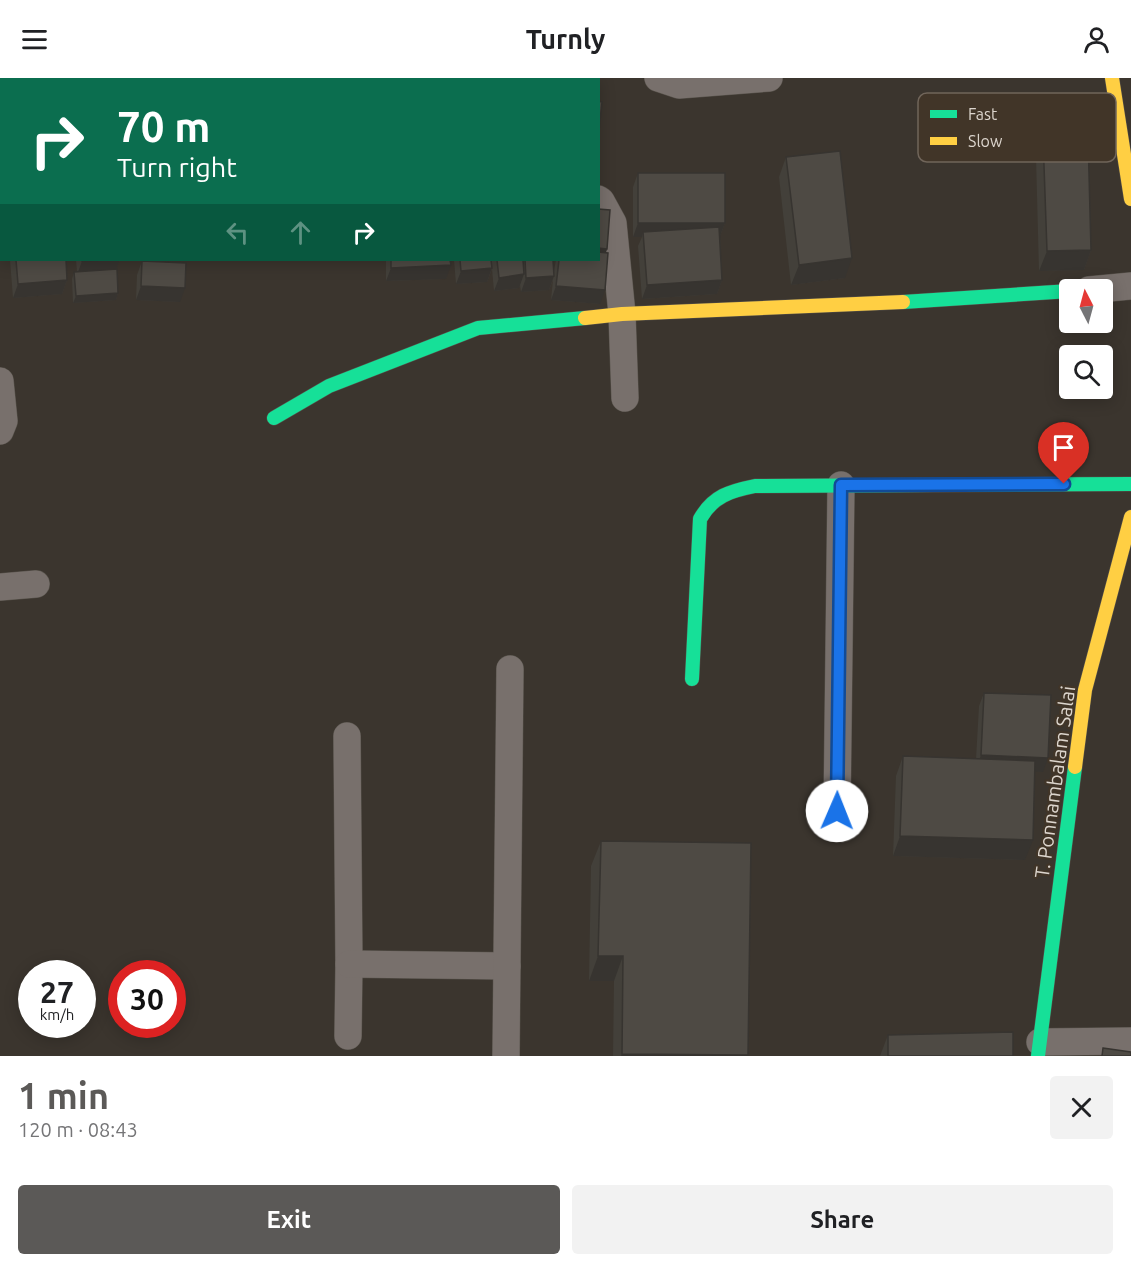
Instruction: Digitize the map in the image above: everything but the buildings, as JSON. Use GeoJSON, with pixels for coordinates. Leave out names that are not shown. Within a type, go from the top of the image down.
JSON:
{"type":"FeatureCollection","features":[{"type":"Feature","properties":{"kind":"street"},"geometry":{"type":"LineString","coordinates":[[658,78],[679,85],[769,78]]}},
{"type":"Feature","properties":{"kind":"street"},"geometry":{"type":"LineString","coordinates":[[1120,95],[1131,199]]}},
{"type":"Feature","properties":{"kind":"street"},"geometry":{"type":"LineString","coordinates":[[600,201],[613,223],[622,314],[625,398]]}},
{"type":"Feature","properties":{"kind":"street"},"geometry":{"type":"LineString","coordinates":[[1113,288],[1131,286]]}},
{"type":"Feature","properties":{"kind":"street"},"geometry":{"type":"LineString","coordinates":[[274,418],[329,386],[478,328],[622,314],[966,299],[1059,292]]}},
{"type":"Feature","properties":{"kind":"street"},"geometry":{"type":"LineString","coordinates":[[0,381],[4,421],[0,431]]}},
{"type":"Feature","properties":{"kind":"street"},"geometry":{"type":"LineString","coordinates":[[692,679],[700,519],[707,505],[728,491],[755,486],[1131,483]]}},
{"type":"Feature","properties":{"kind":"street"},"geometry":{"type":"LineString","coordinates":[[837,811],[841,485]]}},
{"type":"Feature","properties":{"kind":"street","name":"T. Ponnambalam Salai"},"geometry":{"type":"LineString","coordinates":[[1039,1049],[1085,690],[1131,517]]}},
{"type":"Feature","properties":{"kind":"street"},"geometry":{"type":"LineString","coordinates":[[0,586],[36,585]]}},
{"type":"Feature","properties":{"kind":"street"},"geometry":{"type":"LineString","coordinates":[[506,1056],[510,669]]}},
{"type":"Feature","properties":{"kind":"street"},"geometry":{"type":"LineString","coordinates":[[347,736],[348,1036]]}},
{"type":"Feature","properties":{"kind":"street"},"geometry":{"type":"LineString","coordinates":[[349,964],[507,966]]}},
{"type":"Feature","properties":{"kind":"street"},"geometry":{"type":"LineString","coordinates":[[1039,1049],[1131,1041]]}},
{"type":"Feature","properties":{"kind":"traffic: fast"},"geometry":{"type":"LineString","coordinates":[[903,302],[1059,292]]}},
{"type":"Feature","properties":{"kind":"traffic: fast"},"geometry":{"type":"LineString","coordinates":[[274,418],[329,386],[478,328],[585,318]]}},
{"type":"Feature","properties":{"kind":"traffic: fast"},"geometry":{"type":"LineString","coordinates":[[692,679],[700,519],[705,511],[723,496],[755,486],[1131,484]]}},
{"type":"Feature","properties":{"kind":"traffic: fast"},"geometry":{"type":"LineString","coordinates":[[1038,1056],[1075,767]]}},
{"type":"Feature","properties":{"kind":"traffic: slow"},"geometry":{"type":"LineString","coordinates":[[1112,78],[1114,93]]}},
{"type":"Feature","properties":{"kind":"traffic: slow"},"geometry":{"type":"LineString","coordinates":[[1116,103],[1131,199]]}},
{"type":"Feature","properties":{"kind":"traffic: slow"},"geometry":{"type":"LineString","coordinates":[[585,318],[622,314],[903,302]]}},
{"type":"Feature","properties":{"kind":"traffic: slow"},"geometry":{"type":"LineString","coordinates":[[1075,767],[1085,690],[1131,517]]}},
{"type":"Feature","properties":{"kind":"route"},"geometry":{"type":"LineString","coordinates":[[837,811],[841,485],[1064,484]]}}]}
